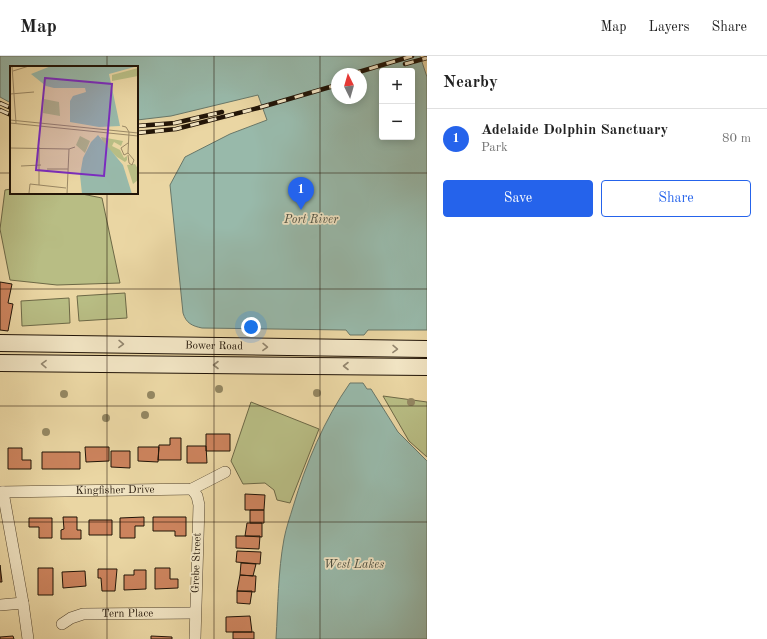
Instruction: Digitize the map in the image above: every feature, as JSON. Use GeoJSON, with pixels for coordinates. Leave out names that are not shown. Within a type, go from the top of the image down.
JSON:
{"type":"FeatureCollection","features":[{"type":"Feature","properties":{"kind":"main road","name":"Bower Road"},"geometry":{"type":"LineString","coordinates":[[0,343],[427,349]]}},
{"type":"Feature","properties":{"kind":"main road","name":"Bower Road"},"geometry":{"type":"LineString","coordinates":[[0,363],[427,367]]}},
{"type":"Feature","properties":{"kind":"street","name":"Kingfisher Drive"},"geometry":{"type":"LineString","coordinates":[[1,492],[192,489],[225,472]]}},
{"type":"Feature","properties":{"kind":"street","name":"Grebe Street"},"geometry":{"type":"LineString","coordinates":[[192,489],[197,496],[198,505],[195,639]]}},
{"type":"Feature","properties":{"kind":"street"},"geometry":{"type":"LineString","coordinates":[[1,492],[23,603],[28,639]]}},
{"type":"Feature","properties":{"kind":"street"},"geometry":{"type":"LineString","coordinates":[[0,605],[23,603]]}},
{"type":"Feature","properties":{"kind":"street","name":"Tern Place"},"geometry":{"type":"LineString","coordinates":[[62,624],[70,618],[83,614],[195,613]]}},
{"type":"Feature","properties":{"kind":"green space"},"geometry":{"type":"Polygon","coordinates":[[[10,189],[10,194],[82,194],[102,198],[120,283],[57,285],[10,280],[0,229],[5,190],[10,189]]]}},
{"type":"Feature","properties":{"kind":"green space"},"geometry":{"type":"Polygon","coordinates":[[[125,293],[127,318],[79,321],[77,296],[125,293]]]}},
{"type":"Feature","properties":{"kind":"green space"},"geometry":{"type":"Polygon","coordinates":[[[69,298],[70,323],[22,326],[21,301],[69,298]]]}},
{"type":"Feature","properties":{"kind":"green space"},"geometry":{"type":"Polygon","coordinates":[[[383,396],[427,402],[427,457],[409,441],[383,396]]]}},
{"type":"Feature","properties":{"kind":"green space"},"geometry":{"type":"Polygon","coordinates":[[[251,402],[319,429],[290,503],[277,500],[274,490],[265,483],[243,484],[231,461],[251,402]]]}},
{"type":"Feature","properties":{"kind":"water","name":"Port River"},"geometry":{"type":"Polygon","coordinates":[[[0,56],[420,56],[427,77],[427,330],[368,330],[364,335],[350,335],[346,330],[202,328],[192,325],[188,322],[183,313],[170,185],[185,157],[230,134],[267,120],[258,95],[171,116],[138,120],[138,66],[10,66],[10,102],[0,97],[0,56]]]}},
{"type":"Feature","properties":{"kind":"water","name":"West Lakes"},"geometry":{"type":"Polygon","coordinates":[[[350,383],[363,383],[367,389],[371,389],[398,432],[427,461],[427,639],[276,639],[280,563],[287,527],[304,474],[317,442],[332,412],[350,383]]]}},
{"type":"Feature","properties":{"kind":"building"},"geometry":{"type":"Polygon","coordinates":[[[0,282],[12,284],[8,303],[13,304],[8,331],[0,330],[0,282]]]}},
{"type":"Feature","properties":{"kind":"building"},"geometry":{"type":"Polygon","coordinates":[[[206,434],[230,434],[230,451],[206,451],[206,434]]]}},
{"type":"Feature","properties":{"kind":"building"},"geometry":{"type":"Polygon","coordinates":[[[170,438],[181,438],[181,460],[158,460],[159,445],[170,445],[170,438]]]}},
{"type":"Feature","properties":{"kind":"building"},"geometry":{"type":"Polygon","coordinates":[[[187,446],[206,446],[207,463],[187,463],[187,446]]]}},
{"type":"Feature","properties":{"kind":"building"},"geometry":{"type":"Polygon","coordinates":[[[85,447],[109,447],[109,461],[86,462],[85,447]]]}},
{"type":"Feature","properties":{"kind":"building"},"geometry":{"type":"Polygon","coordinates":[[[138,447],[159,447],[158,462],[138,461],[138,447]]]}},
{"type":"Feature","properties":{"kind":"building"},"geometry":{"type":"Polygon","coordinates":[[[8,448],[22,448],[22,460],[31,460],[31,469],[8,469],[8,448]]]}},
{"type":"Feature","properties":{"kind":"building"},"geometry":{"type":"Polygon","coordinates":[[[111,451],[130,451],[130,468],[111,467],[111,451]]]}},
{"type":"Feature","properties":{"kind":"building"},"geometry":{"type":"Polygon","coordinates":[[[42,452],[80,452],[80,469],[42,469],[42,452]]]}},
{"type":"Feature","properties":{"kind":"building"},"geometry":{"type":"Polygon","coordinates":[[[245,494],[265,495],[264,510],[245,510],[245,494]]]}},
{"type":"Feature","properties":{"kind":"building"},"geometry":{"type":"Polygon","coordinates":[[[250,510],[264,510],[264,523],[250,523],[250,510]]]}},
{"type":"Feature","properties":{"kind":"building"},"geometry":{"type":"Polygon","coordinates":[[[63,517],[77,517],[77,530],[81,530],[81,539],[61,539],[61,530],[64,529],[63,517]]]}},
{"type":"Feature","properties":{"kind":"building"},"geometry":{"type":"Polygon","coordinates":[[[144,517],[144,526],[135,526],[135,538],[120,538],[120,518],[144,517]]]}},
{"type":"Feature","properties":{"kind":"building"},"geometry":{"type":"Polygon","coordinates":[[[153,517],[186,517],[186,536],[175,536],[175,531],[153,531],[153,517]]]}},
{"type":"Feature","properties":{"kind":"building"},"geometry":{"type":"Polygon","coordinates":[[[29,518],[52,518],[52,538],[39,538],[39,527],[29,527],[29,518]]]}},
{"type":"Feature","properties":{"kind":"building"},"geometry":{"type":"Polygon","coordinates":[[[89,520],[112,520],[112,535],[89,535],[89,520]]]}},
{"type":"Feature","properties":{"kind":"building"},"geometry":{"type":"Polygon","coordinates":[[[247,523],[262,523],[262,537],[245,536],[247,523]]]}},
{"type":"Feature","properties":{"kind":"building"},"geometry":{"type":"Polygon","coordinates":[[[236,536],[260,536],[259,549],[236,548],[236,536]]]}},
{"type":"Feature","properties":{"kind":"building"},"geometry":{"type":"Polygon","coordinates":[[[237,551],[261,552],[260,564],[236,562],[237,551]]]}},
{"type":"Feature","properties":{"kind":"building"},"geometry":{"type":"Polygon","coordinates":[[[241,563],[256,564],[253,576],[240,575],[241,563]]]}},
{"type":"Feature","properties":{"kind":"building"},"geometry":{"type":"Polygon","coordinates":[[[0,565],[2,582],[0,582],[0,565]]]}},
{"type":"Feature","properties":{"kind":"building"},"geometry":{"type":"Polygon","coordinates":[[[38,568],[53,568],[53,595],[38,595],[38,568]]]}},
{"type":"Feature","properties":{"kind":"building"},"geometry":{"type":"Polygon","coordinates":[[[155,568],[170,568],[170,579],[178,579],[178,588],[155,589],[155,568]]]}},
{"type":"Feature","properties":{"kind":"building"},"geometry":{"type":"Polygon","coordinates":[[[98,569],[117,569],[115,591],[102,591],[101,578],[98,578],[98,569]]]}},
{"type":"Feature","properties":{"kind":"building"},"geometry":{"type":"Polygon","coordinates":[[[134,570],[146,570],[146,589],[124,590],[124,575],[134,575],[134,570]]]}},
{"type":"Feature","properties":{"kind":"building"},"geometry":{"type":"Polygon","coordinates":[[[85,571],[86,586],[63,588],[62,572],[85,571]]]}},
{"type":"Feature","properties":{"kind":"building"},"geometry":{"type":"Polygon","coordinates":[[[240,575],[256,576],[255,592],[237,591],[240,575]]]}},
{"type":"Feature","properties":{"kind":"building"},"geometry":{"type":"Polygon","coordinates":[[[237,591],[252,591],[250,604],[237,603],[237,591]]]}},
{"type":"Feature","properties":{"kind":"building"},"geometry":{"type":"Polygon","coordinates":[[[250,616],[252,632],[226,632],[226,617],[250,616]]]}},
{"type":"Feature","properties":{"kind":"building"},"geometry":{"type":"Polygon","coordinates":[[[233,632],[254,632],[254,639],[233,639],[233,632]]]}},
{"type":"Feature","properties":{"kind":"building"},"geometry":{"type":"Polygon","coordinates":[[[13,636],[14,639],[0,639],[0,637],[13,636]]]}},
{"type":"Feature","properties":{"kind":"building"},"geometry":{"type":"Polygon","coordinates":[[[151,636],[172,637],[172,639],[151,639],[151,636]]]}},
{"type":"Feature","properties":{"kind":"railway"},"geometry":{"type":"LineString","coordinates":[[367,70],[412,56]]}},
{"type":"Feature","properties":{"kind":"railway"},"geometry":{"type":"LineString","coordinates":[[405,64],[427,58]]}},
{"type":"Feature","properties":{"kind":"railway"},"geometry":{"type":"LineString","coordinates":[[138,133],[176,129],[258,108],[331,87]]}},
{"type":"Feature","properties":{"kind":"railway"},"geometry":{"type":"LineString","coordinates":[[0,103],[10,108]]}},
{"type":"Feature","properties":{"kind":"railway"},"geometry":{"type":"LineString","coordinates":[[0,110],[10,115]]}},
{"type":"Feature","properties":{"kind":"railway"},"geometry":{"type":"LineString","coordinates":[[138,126],[175,123],[222,112]]}},
{"type":"Feature","properties":{"kind":"place","name":"Adelaide Dolphin Sanctuary"},"geometry":{"type":"Point","coordinates":[301,210]}}]}
